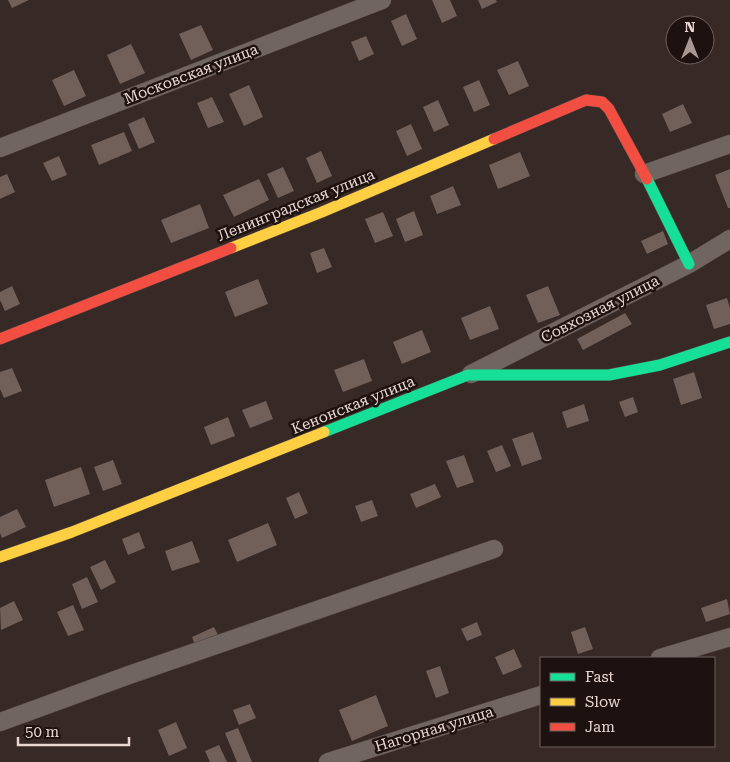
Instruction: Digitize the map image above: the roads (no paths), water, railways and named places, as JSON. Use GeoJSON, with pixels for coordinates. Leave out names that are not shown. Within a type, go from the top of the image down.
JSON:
{"type":"FeatureCollection","features":[{"type":"Feature","properties":{"kind":"street","name":"Московская улица"},"geometry":{"type":"LineString","coordinates":[[0,148],[382,0]]}},
{"type":"Feature","properties":{"kind":"street","name":"Ленинградская улица"},"geometry":{"type":"LineString","coordinates":[[0,339],[322,212],[586,100],[602,102],[609,109],[644,174]]}},
{"type":"Feature","properties":{"kind":"street"},"geometry":{"type":"LineString","coordinates":[[689,264],[644,174],[730,144]]}},
{"type":"Feature","properties":{"kind":"street","name":"Совхозная улица"},"geometry":{"type":"LineString","coordinates":[[468,375],[689,264],[730,239]]}},
{"type":"Feature","properties":{"kind":"street","name":"Кенонская улица"},"geometry":{"type":"LineString","coordinates":[[0,557],[72,532],[468,375],[610,375],[660,365],[730,342]]}},
{"type":"Feature","properties":{"kind":"street"},"geometry":{"type":"LineString","coordinates":[[0,722],[129,675],[494,549]]}},
{"type":"Feature","properties":{"kind":"street"},"geometry":{"type":"LineString","coordinates":[[663,657],[730,637]]}},
{"type":"Feature","properties":{"kind":"street","name":"Нагорная улица"},"geometry":{"type":"LineString","coordinates":[[328,762],[540,695]]}}]}
